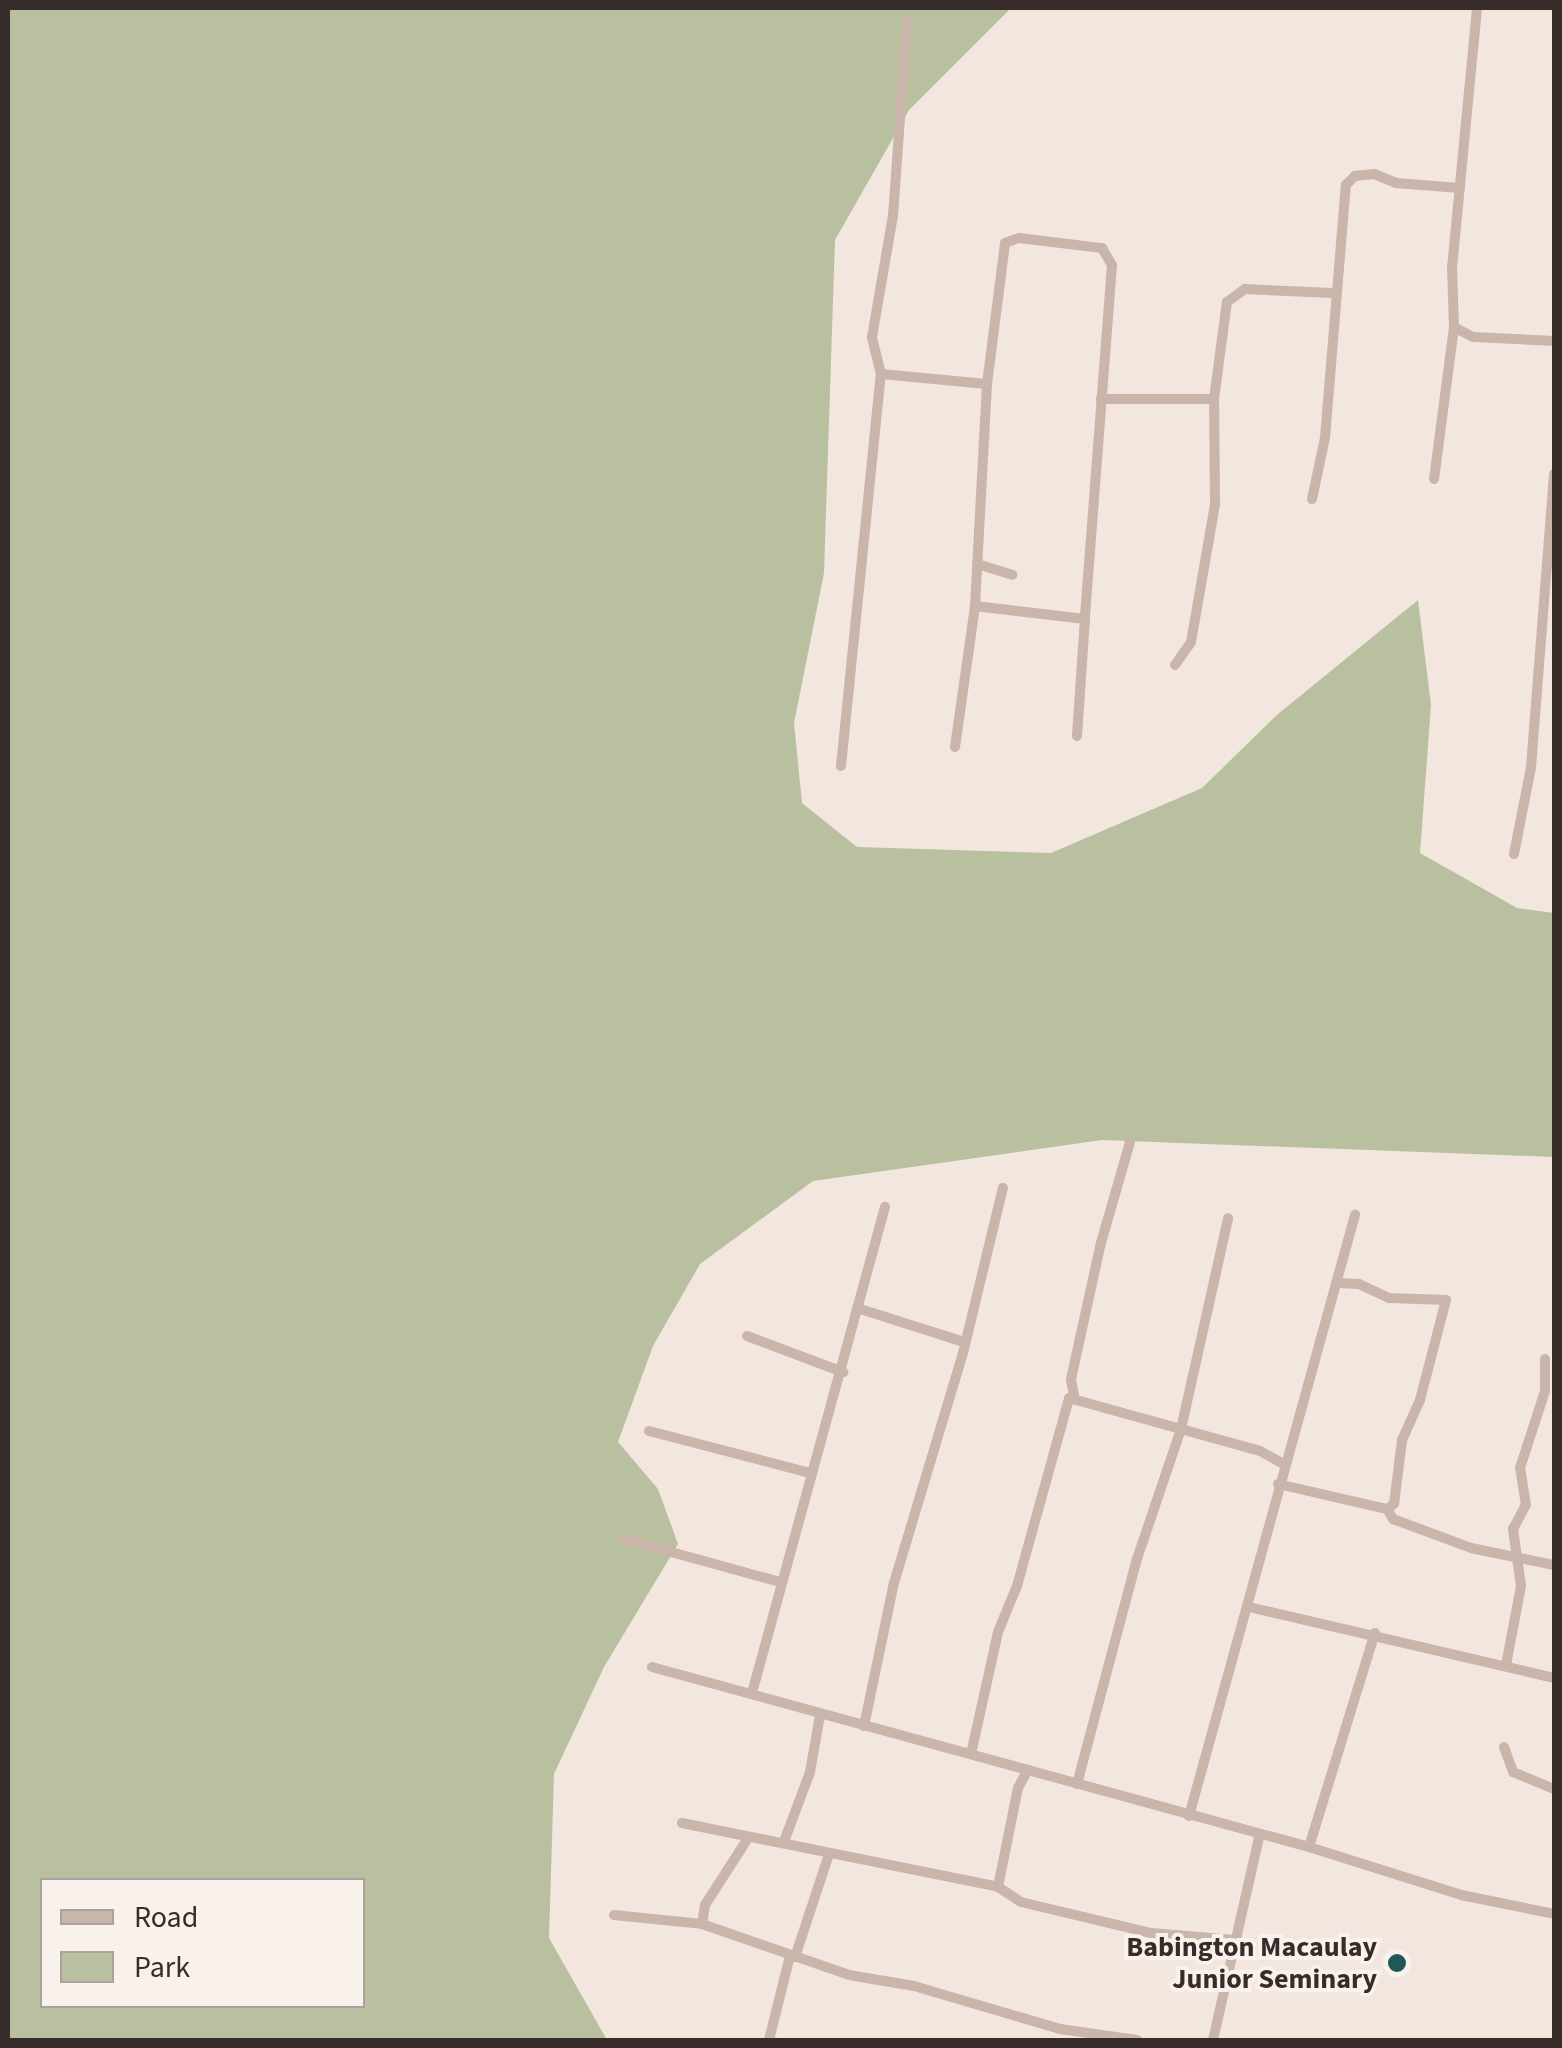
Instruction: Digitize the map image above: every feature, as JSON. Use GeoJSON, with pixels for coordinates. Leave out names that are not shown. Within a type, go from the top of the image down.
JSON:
{"type":"FeatureCollection","features":[{"type":"Feature","properties":{"kind":"street"},"geometry":{"type":"LineString","coordinates":[[1434,479],[1454,327],[1460,188],[1477,8]]}},
{"type":"Feature","properties":{"kind":"street"},"geometry":{"type":"LineString","coordinates":[[841,766],[881,374],[872,337],[894,216],[907,22]]}},
{"type":"Feature","properties":{"kind":"street"},"geometry":{"type":"LineString","coordinates":[[1312,499],[1326,438],[1332,294],[1349,179],[1374,174],[1396,183],[1460,188]]}},
{"type":"Feature","properties":{"kind":"street"},"geometry":{"type":"LineString","coordinates":[[956,746],[975,606],[987,384],[1005,243],[1019,238],[1102,248],[1112,265],[1077,736]]}},
{"type":"Feature","properties":{"kind":"street"},"geometry":{"type":"LineString","coordinates":[[1175,665],[1192,642],[1214,506],[1214,400],[1227,302],[1236,290],[1332,294]]}},
{"type":"Feature","properties":{"kind":"street"},"geometry":{"type":"LineString","coordinates":[[1454,327],[1473,338],[1554,341]]}},
{"type":"Feature","properties":{"kind":"street"},"geometry":{"type":"LineString","coordinates":[[881,374],[987,384]]}},
{"type":"Feature","properties":{"kind":"street"},"geometry":{"type":"LineString","coordinates":[[1102,399],[1214,400]]}},
{"type":"Feature","properties":{"kind":"street"},"geometry":{"type":"LineString","coordinates":[[1514,854],[1531,767],[1552,555],[1554,474]]}},
{"type":"Feature","properties":{"kind":"street"},"geometry":{"type":"LineString","coordinates":[[977,564],[1012,575]]}},
{"type":"Feature","properties":{"kind":"street"},"geometry":{"type":"LineString","coordinates":[[975,606],[1085,619]]}},
{"type":"Feature","properties":{"kind":"street"},"geometry":{"type":"LineString","coordinates":[[1130,1142],[1101,1242],[1071,1379],[1074,1395],[1078,1402],[1270,1454],[1284,1464]]}},
{"type":"Feature","properties":{"kind":"street"},"geometry":{"type":"LineString","coordinates":[[864,1726],[894,1583],[964,1342],[1003,1188]]}},
{"type":"Feature","properties":{"kind":"street"},"geometry":{"type":"LineString","coordinates":[[752,1693],[810,1472],[843,1372],[885,1207]]}},
{"type":"Feature","properties":{"kind":"street"},"geometry":{"type":"LineString","coordinates":[[1189,1816],[1354,1215]]}},
{"type":"Feature","properties":{"kind":"street"},"geometry":{"type":"LineString","coordinates":[[1078,1784],[1137,1560],[1181,1428],[1228,1218]]}},
{"type":"Feature","properties":{"kind":"street"},"geometry":{"type":"LineString","coordinates":[[1338,1283],[1359,1284],[1390,1298],[1446,1300],[1420,1400],[1402,1440],[1394,1504],[1387,1509]]}},
{"type":"Feature","properties":{"kind":"street"},"geometry":{"type":"LineString","coordinates":[[857,1308],[964,1342]]}},
{"type":"Feature","properties":{"kind":"street"},"geometry":{"type":"LineString","coordinates":[[748,1336],[843,1372]]}},
{"type":"Feature","properties":{"kind":"street"},"geometry":{"type":"LineString","coordinates":[[1506,1665],[1520,1605],[1512,1528],[1526,1505],[1523,1451],[1544,1391],[1545,1359]]}},
{"type":"Feature","properties":{"kind":"street"},"geometry":{"type":"LineString","coordinates":[[971,1754],[998,1632],[1018,1586],[1064,1404],[1074,1395]]}},
{"type":"Feature","properties":{"kind":"street"},"geometry":{"type":"LineString","coordinates":[[649,1431],[810,1472]]}},
{"type":"Feature","properties":{"kind":"street"},"geometry":{"type":"LineString","coordinates":[[1278,1484],[1387,1509],[1393,1519],[1470,1548],[1554,1565]]}},
{"type":"Feature","properties":{"kind":"street"},"geometry":{"type":"LineString","coordinates":[[624,1539],[780,1582]]}},
{"type":"Feature","properties":{"kind":"street"},"geometry":{"type":"LineString","coordinates":[[1249,1607],[1375,1632],[1554,1678]]}},
{"type":"Feature","properties":{"kind":"street"},"geometry":{"type":"LineString","coordinates":[[1309,1847],[1375,1632]]}},
{"type":"Feature","properties":{"kind":"street"},"geometry":{"type":"LineString","coordinates":[[652,1668],[1078,1784],[1258,1838],[1309,1847],[1461,1895],[1554,1914]]}},
{"type":"Feature","properties":{"kind":"street"},"geometry":{"type":"LineString","coordinates":[[785,1839],[810,1772],[820,1715]]}},
{"type":"Feature","properties":{"kind":"street"},"geometry":{"type":"LineString","coordinates":[[1504,1747],[1513,1772],[1554,1789]]}},
{"type":"Feature","properties":{"kind":"street"},"geometry":{"type":"LineString","coordinates":[[998,1887],[1018,1788],[1028,1770]]}},
{"type":"Feature","properties":{"kind":"street"},"geometry":{"type":"LineString","coordinates":[[682,1822],[748,1838],[785,1839],[829,1854],[998,1887],[1021,1902],[1151,1932],[1235,1940]]}},
{"type":"Feature","properties":{"kind":"street"},"geometry":{"type":"LineString","coordinates":[[702,1924],[705,1905],[748,1838]]}},
{"type":"Feature","properties":{"kind":"street"},"geometry":{"type":"LineString","coordinates":[[1213,2040],[1258,1838]]}},
{"type":"Feature","properties":{"kind":"street"},"geometry":{"type":"LineString","coordinates":[[770,2040],[793,1956],[829,1854]]}},
{"type":"Feature","properties":{"kind":"street"},"geometry":{"type":"LineString","coordinates":[[614,1914],[702,1924],[793,1956],[1042,2025],[1137,2040]]}},
{"type":"Feature","properties":{"kind":"street"},"geometry":{"type":"LineString","coordinates":[[1042,2025],[1044,2040]]}},
{"type":"Feature","properties":{"kind":"green space"},"geometry":{"type":"Polygon","coordinates":[[[8,8],[1011,8],[909,110],[835,240],[824,573],[794,723],[802,803],[857,847],[1051,853],[1202,788],[1278,714],[1418,600],[1431,705],[1420,853],[1517,908],[1554,913],[1554,1157],[1102,1140],[813,1181],[700,1264],[653,1346],[618,1442],[658,1489],[678,1544],[604,1667],[554,1774],[549,1938],[607,2040],[8,2040],[8,8]]]}},
{"type":"Feature","properties":{"kind":"place","name":"Babington Macaulay Junior Seminary"},"geometry":{"type":"Point","coordinates":[1397,1963]}}]}
